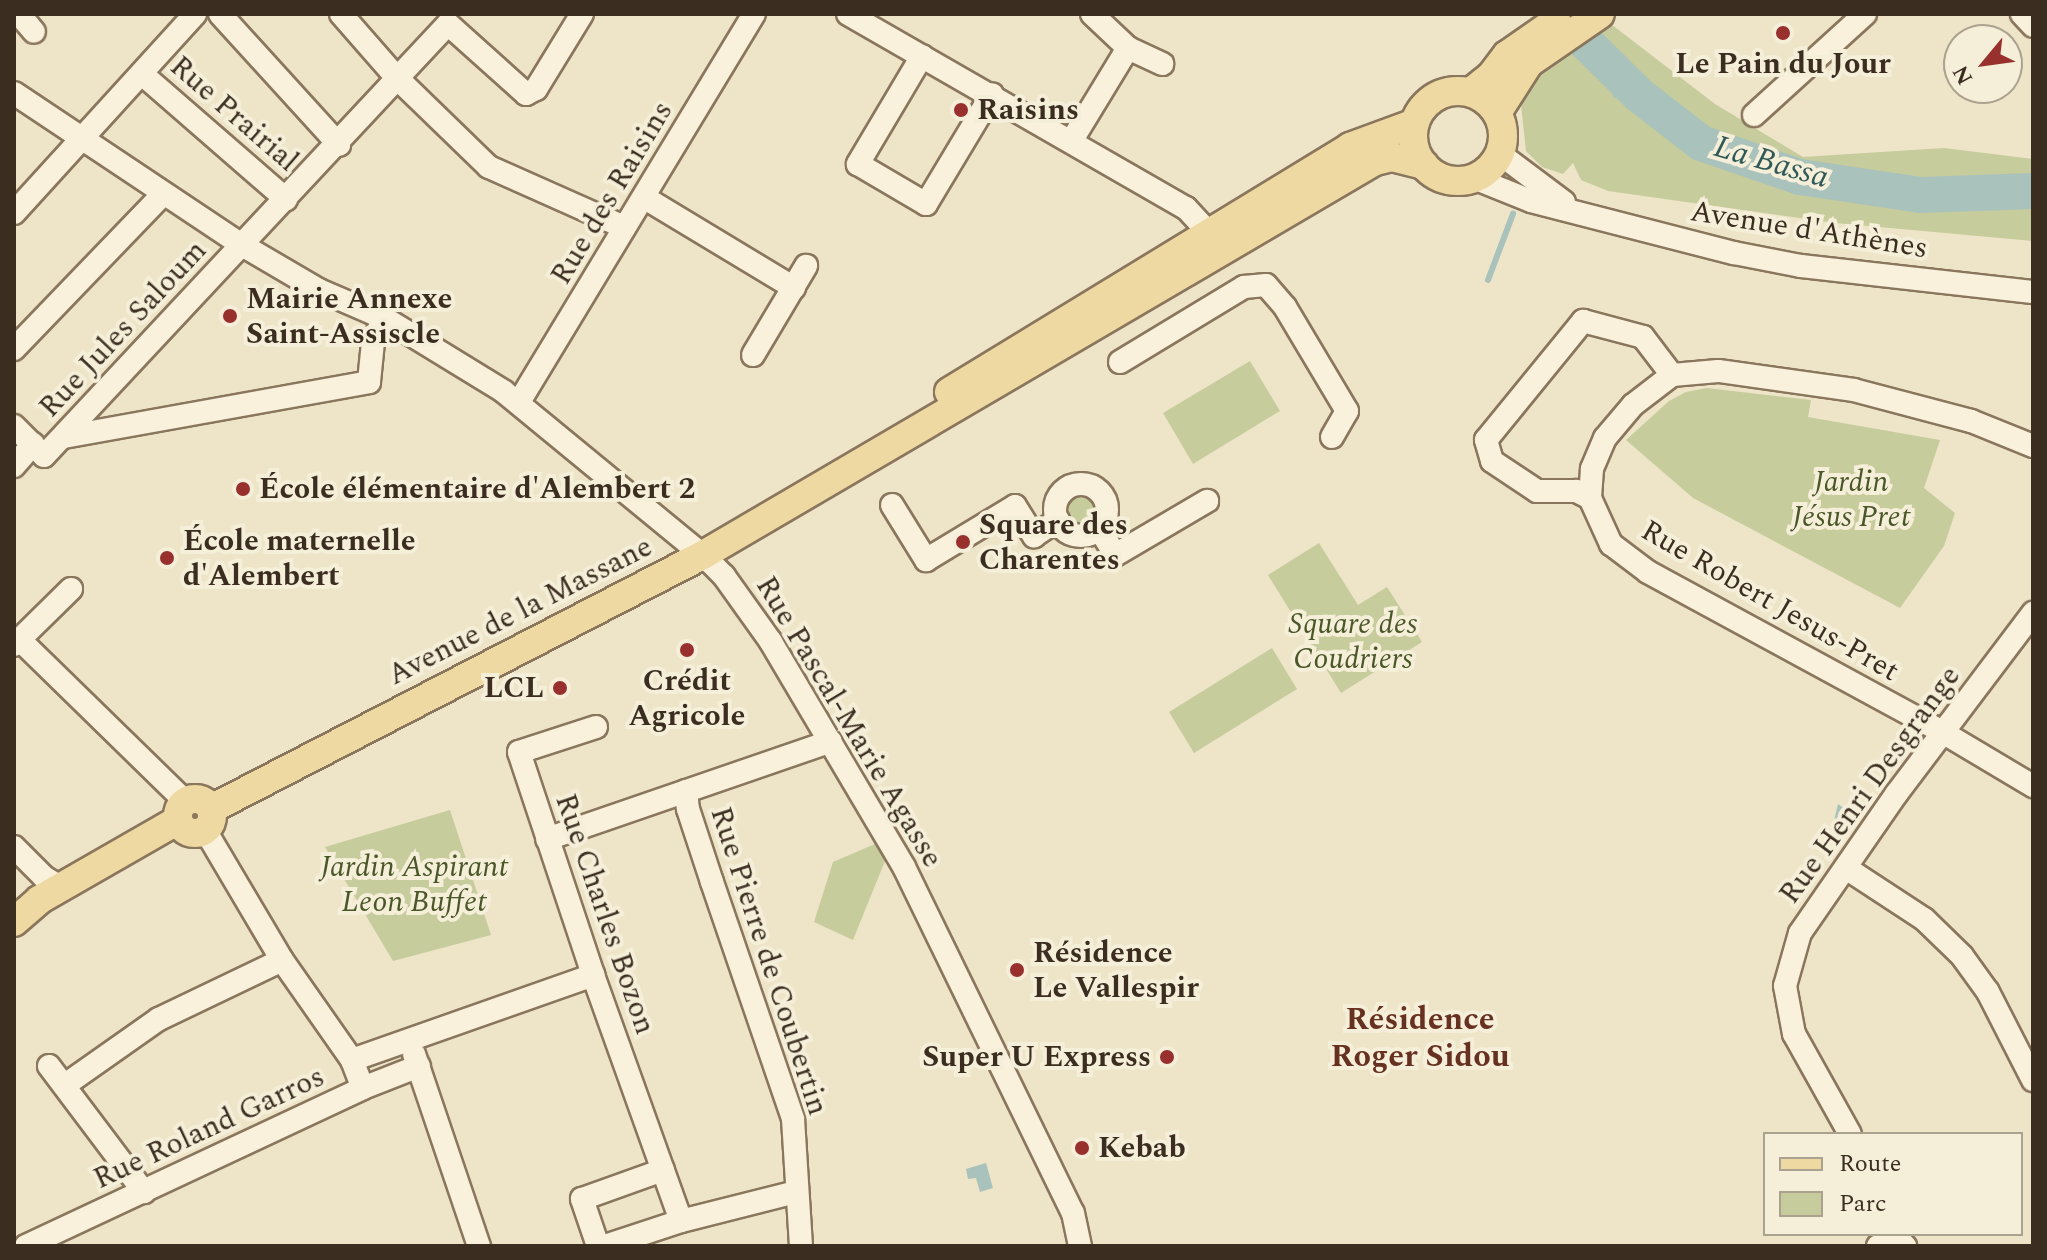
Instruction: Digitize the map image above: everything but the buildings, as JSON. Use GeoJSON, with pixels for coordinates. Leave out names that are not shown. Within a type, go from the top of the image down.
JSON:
{"type":"FeatureCollection","features":[{"type":"Feature","properties":{"kind":"main road"},"geometry":{"type":"LineString","coordinates":[[1497,113],[1539,43],[1566,14]]}},
{"type":"Feature","properties":{"kind":"main road"},"geometry":{"type":"LineString","coordinates":[[1471,92],[1491,76],[1507,55],[1600,14]]}},
{"type":"Feature","properties":{"kind":"main road"},"geometry":{"type":"LineString","coordinates":[[921,426],[951,390],[1154,265],[1213,244],[1375,161],[1392,157],[1424,165],[1446,179],[1474,178],[1485,173],[1500,154],[1503,141],[1497,113],[1490,104],[1471,92],[1457,91],[1431,100],[1415,123],[1413,138],[1424,165]]}},
{"type":"Feature","properties":{"kind":"main road"},"geometry":{"type":"LineString","coordinates":[[1213,244],[1350,147],[1415,123]]}},
{"type":"Feature","properties":{"kind":"main road","name":"Avenue de la Massane"},"geometry":{"type":"LineString","coordinates":[[14,922],[39,900],[104,864],[167,842],[195,815],[325,736],[369,728],[703,555],[921,426],[1213,244]]}},
{"type":"Feature","properties":{"kind":"main road","name":"Avenue de la Massane"},"geometry":{"type":"LineString","coordinates":[[14,933],[38,917],[63,889]]}},
{"type":"Feature","properties":{"kind":"street"},"geometry":{"type":"LineString","coordinates":[[19,14],[34,32]]}},
{"type":"Feature","properties":{"kind":"street"},"geometry":{"type":"LineString","coordinates":[[14,213],[82,142],[195,14]]}},
{"type":"Feature","properties":{"kind":"street"},"geometry":{"type":"LineString","coordinates":[[220,14],[339,145]]}},
{"type":"Feature","properties":{"kind":"street"},"geometry":{"type":"LineString","coordinates":[[341,14],[397,78],[489,167],[624,227]]}},
{"type":"Feature","properties":{"kind":"street"},"geometry":{"type":"LineString","coordinates":[[448,19],[526,94],[530,93],[582,14]]}},
{"type":"Feature","properties":{"kind":"street","name":"Rue des Raisins"},"geometry":{"type":"LineString","coordinates":[[519,402],[754,14]]}},
{"type":"Feature","properties":{"kind":"street"},"geometry":{"type":"LineString","coordinates":[[848,14],[1186,208],[1213,244]]}},
{"type":"Feature","properties":{"kind":"street"},"geometry":{"type":"LineString","coordinates":[[1092,14],[1128,48],[1163,64]]}},
{"type":"Feature","properties":{"kind":"street"},"geometry":{"type":"LineString","coordinates":[[1754,115],[1865,14]]}},
{"type":"Feature","properties":{"kind":"street"},"geometry":{"type":"LineString","coordinates":[[2022,14],[2033,26]]}},
{"type":"Feature","properties":{"kind":"street","name":"Rue Jules Saloum"},"geometry":{"type":"LineString","coordinates":[[14,466],[33,444],[44,456],[64,437],[339,145],[448,19]]}},
{"type":"Feature","properties":{"kind":"street"},"geometry":{"type":"LineString","coordinates":[[1072,140],[1128,48]]}},
{"type":"Feature","properties":{"kind":"street"},"geometry":{"type":"LineString","coordinates":[[922,56],[858,164],[926,204],[992,94]]}},
{"type":"Feature","properties":{"kind":"street","name":"Rue Prairial"},"geometry":{"type":"LineString","coordinates":[[142,74],[286,199]]}},
{"type":"Feature","properties":{"kind":"street","name":"Rue Pascal-Marie Agasse"},"geometry":{"type":"LineString","coordinates":[[14,93],[82,142],[242,245],[319,290],[384,318],[454,358],[519,402],[703,555],[734,587],[831,741],[917,894],[1073,1213],[1080,1246]]}},
{"type":"Feature","properties":{"kind":"street","name":"Avenue d'Athènes"},"geometry":{"type":"LineString","coordinates":[[1500,154],[1535,183],[1578,211]]}},
{"type":"Feature","properties":{"kind":"street","name":"Avenue d'Athènes"},"geometry":{"type":"LineString","coordinates":[[1474,178],[1531,201],[1682,241],[1801,266],[2033,292]]}},
{"type":"Feature","properties":{"kind":"street"},"geometry":{"type":"LineString","coordinates":[[14,349],[163,194]]}},
{"type":"Feature","properties":{"kind":"street"},"geometry":{"type":"LineString","coordinates":[[645,198],[794,288]]}},
{"type":"Feature","properties":{"kind":"street"},"geometry":{"type":"LineString","coordinates":[[753,355],[806,266]]}},
{"type":"Feature","properties":{"kind":"street"},"geometry":{"type":"LineString","coordinates":[[1120,362],[1244,287],[1266,285],[1285,307],[1347,411],[1332,437]]}},
{"type":"Feature","properties":{"kind":"street"},"geometry":{"type":"LineString","coordinates":[[64,437],[369,382],[373,342],[384,318]]}},
{"type":"Feature","properties":{"kind":"street"},"geometry":{"type":"LineString","coordinates":[[1672,375],[1643,337],[1583,321],[1486,440],[1492,461],[1537,491],[1576,491],[1590,498],[1592,469],[1605,438],[1633,405],[1672,375],[1718,371],[1854,390],[1971,421],[2033,446]]}},
{"type":"Feature","properties":{"kind":"street"},"geometry":{"type":"LineString","coordinates":[[14,426],[33,444]]}},
{"type":"Feature","properties":{"kind":"street"},"geometry":{"type":"LineString","coordinates":[[1086,483],[1104,497],[1107,511],[1099,528],[1089,535],[1077,536],[1059,525],[1058,520],[1058,498],[1065,489],[1086,483]]}},
{"type":"Feature","properties":{"kind":"street","name":"Rue Robert Jesus-Pret"},"geometry":{"type":"LineString","coordinates":[[1590,498],[1598,523],[1611,544],[1648,572],[1944,733],[2033,786]]}},
{"type":"Feature","properties":{"kind":"street"},"geometry":{"type":"LineString","coordinates":[[1099,528],[1115,555],[1207,501]]}},
{"type":"Feature","properties":{"kind":"street"},"geometry":{"type":"LineString","coordinates":[[892,505],[926,560],[1015,506],[1034,536],[1058,520]]}},
{"type":"Feature","properties":{"kind":"street"},"geometry":{"type":"LineString","coordinates":[[71,589],[17,642],[195,815],[282,960],[352,1060],[363,1088]]}},
{"type":"Feature","properties":{"kind":"street","name":"Rue Henri Desgrange"},"geometry":{"type":"LineString","coordinates":[[1849,1132],[1794,1034],[1785,986],[1800,933],[2033,613]]}},
{"type":"Feature","properties":{"kind":"street","name":"Rue Charles Bozon"},"geometry":{"type":"LineString","coordinates":[[596,727],[519,752],[593,975],[681,1221]]}},
{"type":"Feature","properties":{"kind":"street"},"geometry":{"type":"LineString","coordinates":[[547,839],[831,741]]}},
{"type":"Feature","properties":{"kind":"street","name":"Rue Pierre de Coubertin"},"geometry":{"type":"LineString","coordinates":[[686,791],[688,809],[793,1119],[801,1246]]}},
{"type":"Feature","properties":{"kind":"street"},"geometry":{"type":"LineString","coordinates":[[14,847],[44,877],[63,889]]}},
{"type":"Feature","properties":{"kind":"street"},"geometry":{"type":"LineString","coordinates":[[1846,868],[1924,919],[1962,956],[1988,992],[2033,1080]]}},
{"type":"Feature","properties":{"kind":"street"},"geometry":{"type":"LineString","coordinates":[[65,1085],[159,1019],[282,960]]}},
{"type":"Feature","properties":{"kind":"street","name":"Rue Roland Garros"},"geometry":{"type":"LineString","coordinates":[[352,1060],[593,975]]}},
{"type":"Feature","properties":{"kind":"street"},"geometry":{"type":"LineString","coordinates":[[408,1038],[479,1246]]}},
{"type":"Feature","properties":{"kind":"street"},"geometry":{"type":"LineString","coordinates":[[49,1066],[144,1192]]}},
{"type":"Feature","properties":{"kind":"street","name":"Rue Roland Garros"},"geometry":{"type":"LineString","coordinates":[[26,1246],[363,1088],[419,1066]]}},
{"type":"Feature","properties":{"kind":"street"},"geometry":{"type":"LineString","coordinates":[[598,1246],[582,1199],[663,1170]]}},
{"type":"Feature","properties":{"kind":"street"},"geometry":{"type":"LineString","coordinates":[[605,1246],[681,1221],[796,1192]]}},
{"type":"Feature","properties":{"kind":"street"},"geometry":{"type":"LineString","coordinates":[[1878,1246],[1902,1241]]}},
{"type":"Feature","properties":{"kind":"green space"},"geometry":{"type":"Polygon","coordinates":[[[1607,21],[1715,104],[1803,157],[1944,148],[2033,159],[2033,241],[1835,223],[1608,191],[1581,180],[1573,163],[1563,174],[1542,167],[1526,151],[1521,105],[1536,73],[1607,21]]]}},
{"type":"Feature","properties":{"kind":"green space"},"geometry":{"type":"Polygon","coordinates":[[[1250,361],[1280,411],[1193,464],[1163,413],[1250,361]]]}},
{"type":"Feature","properties":{"kind":"green space","name":"Jardin Jésus Pret"},"geometry":{"type":"Polygon","coordinates":[[[1707,388],[1811,400],[1808,417],[1940,440],[1924,488],[1955,513],[1944,546],[1900,608],[1693,498],[1626,440],[1669,401],[1686,392],[1707,388]]]}},
{"type":"Feature","properties":{"kind":"green space"},"geometry":{"type":"Polygon","coordinates":[[[1081,491],[1094,497],[1100,510],[1094,523],[1081,529],[1068,523],[1062,510],[1068,497],[1081,491]]]}},
{"type":"Feature","properties":{"kind":"green space","name":"Square des Coudriers"},"geometry":{"type":"Polygon","coordinates":[[[1319,543],[1358,605],[1387,587],[1422,642],[1341,693],[1268,575],[1319,543]]]}},
{"type":"Feature","properties":{"kind":"green space"},"geometry":{"type":"Polygon","coordinates":[[[1272,648],[1297,689],[1194,753],[1169,712],[1272,648]]]}},
{"type":"Feature","properties":{"kind":"green space","name":"Jardin Aspirant Leon Buffet"},"geometry":{"type":"Polygon","coordinates":[[[450,810],[491,935],[393,961],[325,847],[450,810]]]}},
{"type":"Feature","properties":{"kind":"green space"},"geometry":{"type":"Polygon","coordinates":[[[875,844],[885,861],[853,940],[814,922],[833,862],[875,844]]]}},
{"type":"Feature","properties":{"kind":"water"},"geometry":{"type":"Polygon","coordinates":[[[1838,804],[1853,814],[1854,822],[1843,837],[1834,821],[1838,804]]]}},
{"type":"Feature","properties":{"kind":"water"},"geometry":{"type":"Polygon","coordinates":[[[986,1163],[993,1188],[980,1192],[976,1178],[968,1179],[966,1169],[986,1163]]]}},
{"type":"Feature","properties":{"kind":"waterway","name":"La Bassa"},"geometry":{"type":"LineString","coordinates":[[1557,14],[1639,95],[1701,143],[1800,177],[1921,195],[2033,191]]}},
{"type":"Feature","properties":{"kind":"waterway"},"geometry":{"type":"LineString","coordinates":[[1616,95],[1623,79]]}},
{"type":"Feature","properties":{"kind":"waterway"},"geometry":{"type":"LineString","coordinates":[[1488,280],[1513,214]]}},
{"type":"Feature","properties":{"kind":"place","name":"Le Pain du Jour"},"geometry":{"type":"Point","coordinates":[1783,33]}},
{"type":"Feature","properties":{"kind":"place","name":"Raisins"},"geometry":{"type":"Point","coordinates":[961,110]}},
{"type":"Feature","properties":{"kind":"place","name":"Mairie Annexe Saint-Assiscle"},"geometry":{"type":"Point","coordinates":[230,316]}},
{"type":"Feature","properties":{"kind":"place","name":"École élémentaire d'Alembert 2"},"geometry":{"type":"Point","coordinates":[243,489]}},
{"type":"Feature","properties":{"kind":"place","name":"Square des Charentes"},"geometry":{"type":"Point","coordinates":[963,542]}},
{"type":"Feature","properties":{"kind":"place","name":"École maternelle d'Alembert"},"geometry":{"type":"Point","coordinates":[167,558]}},
{"type":"Feature","properties":{"kind":"place","name":"Crédit Agricole"},"geometry":{"type":"Point","coordinates":[687,650]}},
{"type":"Feature","properties":{"kind":"place","name":"LCL"},"geometry":{"type":"Point","coordinates":[560,688]}},
{"type":"Feature","properties":{"kind":"place","name":"Résidence Le Vallespir"},"geometry":{"type":"Point","coordinates":[1017,970]}},
{"type":"Feature","properties":{"kind":"place","name":"Super U Express"},"geometry":{"type":"Point","coordinates":[1167,1057]}},
{"type":"Feature","properties":{"kind":"place","name":"Kebab"},"geometry":{"type":"Point","coordinates":[1082,1148]}},
{"type":"Feature","properties":{"kind":"district","name":"Résidence Roger Sidou"},"geometry":{"type":"Point","coordinates":[1420,1040]}}]}
